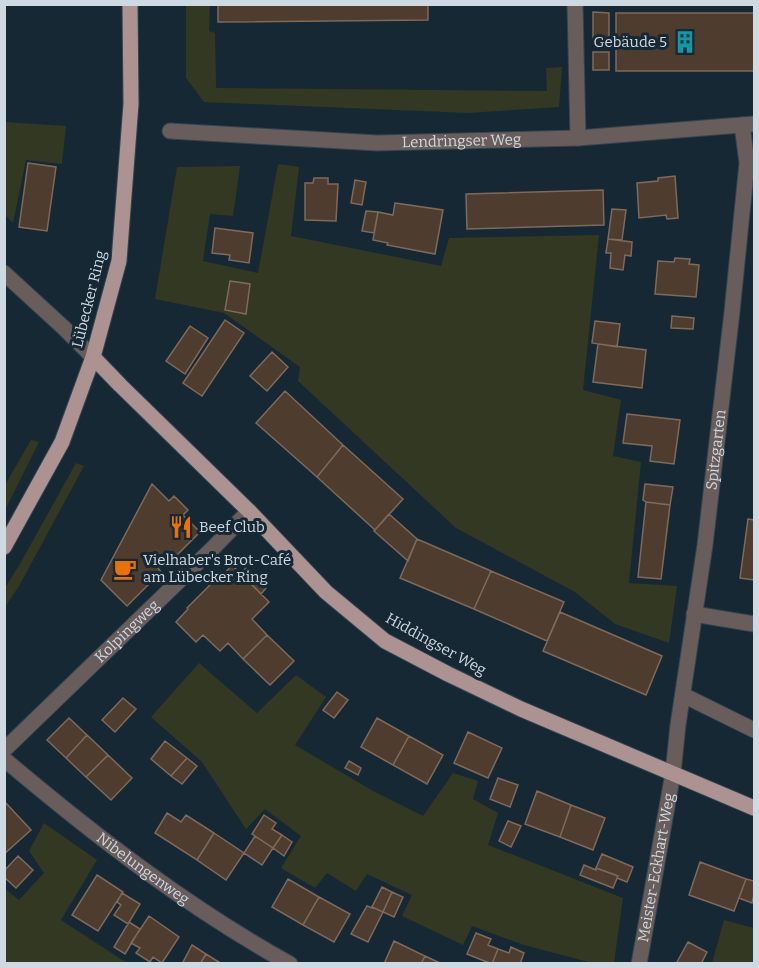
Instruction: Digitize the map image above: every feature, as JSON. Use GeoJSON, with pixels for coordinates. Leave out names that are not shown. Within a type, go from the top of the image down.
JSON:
{"type":"FeatureCollection","features":[{"type":"Feature","properties":{"kind":"main road","name":"Lübecker Ring"},"geometry":{"type":"LineString","coordinates":[[4,547],[62,442],[93,357],[119,261],[130,104],[130,4]]}},
{"type":"Feature","properties":{"kind":"main road","name":"Hiddingser Weg"},"geometry":{"type":"LineString","coordinates":[[93,357],[249,511],[326,592],[385,641],[521,710],[754,808]]}},
{"type":"Feature","properties":{"kind":"street"},"geometry":{"type":"LineString","coordinates":[[575,4],[579,138]]}},
{"type":"Feature","properties":{"kind":"street","name":"Lendringser Weg"},"geometry":{"type":"LineString","coordinates":[[170,131],[377,143],[579,138],[748,124]]}},
{"type":"Feature","properties":{"kind":"street","name":"Spitzgarten"},"geometry":{"type":"LineString","coordinates":[[673,773],[705,544],[732,312],[747,163],[748,124]]}},
{"type":"Feature","properties":{"kind":"street","name":"Hiddingser Weg"},"geometry":{"type":"LineString","coordinates":[[4,273],[93,357]]}},
{"type":"Feature","properties":{"kind":"street","name":"Kolpingweg"},"geometry":{"type":"LineString","coordinates":[[4,750],[249,511]]}},
{"type":"Feature","properties":{"kind":"street"},"geometry":{"type":"LineString","coordinates":[[694,614],[754,624]]}},
{"type":"Feature","properties":{"kind":"street"},"geometry":{"type":"LineString","coordinates":[[683,695],[754,730]]}},
{"type":"Feature","properties":{"kind":"street","name":"Nibelungenweg"},"geometry":{"type":"LineString","coordinates":[[4,759],[65,811],[138,866],[271,959],[290,963]]}},
{"type":"Feature","properties":{"kind":"street","name":"Meister-Eckhart-Weg"},"geometry":{"type":"LineString","coordinates":[[639,963],[673,773]]}},
{"type":"Feature","properties":{"kind":"green space"},"geometry":{"type":"Polygon","coordinates":[[[186,5],[210,5],[209,31],[215,33],[216,88],[547,91],[546,68],[562,67],[559,107],[468,113],[204,102],[186,78],[186,5]]]}},
{"type":"Feature","properties":{"kind":"green space"},"geometry":{"type":"Polygon","coordinates":[[[5,122],[66,126],[62,164],[26,160],[13,223],[5,215],[5,122]]]}},
{"type":"Feature","properties":{"kind":"green space"},"geometry":{"type":"Polygon","coordinates":[[[278,164],[299,167],[291,236],[441,266],[449,238],[599,235],[583,390],[621,400],[613,456],[641,462],[629,583],[677,586],[669,643],[615,624],[575,592],[456,528],[298,381],[300,367],[224,313],[155,299],[177,167],[240,166],[233,216],[210,214],[203,261],[258,273],[278,164]]]}},
{"type":"Feature","properties":{"kind":"green space"},"geometry":{"type":"Polygon","coordinates":[[[31,440],[39,442],[5,510],[5,485],[31,440]]]}},
{"type":"Feature","properties":{"kind":"green space"},"geometry":{"type":"Polygon","coordinates":[[[76,463],[84,466],[19,586],[5,607],[5,588],[76,463]]]}},
{"type":"Feature","properties":{"kind":"green space"},"geometry":{"type":"Polygon","coordinates":[[[199,663],[257,713],[296,675],[326,697],[295,745],[373,791],[423,816],[453,773],[478,781],[473,799],[498,813],[488,845],[623,898],[614,963],[592,963],[524,945],[472,926],[463,945],[402,916],[412,895],[367,874],[356,891],[327,873],[315,888],[281,868],[301,836],[265,809],[246,829],[202,762],[151,717],[199,663]]]}},
{"type":"Feature","properties":{"kind":"green space"},"geometry":{"type":"Polygon","coordinates":[[[44,823],[97,860],[61,920],[127,963],[5,963],[5,889],[19,900],[44,873],[29,851],[44,823]]]}},
{"type":"Feature","properties":{"kind":"green space"},"geometry":{"type":"Polygon","coordinates":[[[724,920],[754,928],[754,963],[712,963],[724,920]]]}},
{"type":"Feature","properties":{"kind":"building"},"geometry":{"type":"Polygon","coordinates":[[[218,4],[428,4],[428,20],[218,22],[218,4]]]}},
{"type":"Feature","properties":{"kind":"building"},"geometry":{"type":"Polygon","coordinates":[[[593,12],[609,13],[609,43],[593,42],[593,12]]]}},
{"type":"Feature","properties":{"kind":"building","name":"Gebäude 5"},"geometry":{"type":"Polygon","coordinates":[[[616,13],[754,13],[754,71],[616,71],[616,13]]]}},
{"type":"Feature","properties":{"kind":"building"},"geometry":{"type":"Polygon","coordinates":[[[593,52],[609,52],[609,70],[593,70],[593,52]]]}},
{"type":"Feature","properties":{"kind":"building"},"geometry":{"type":"Polygon","coordinates":[[[28,163],[56,167],[47,231],[19,227],[28,163]]]}},
{"type":"Feature","properties":{"kind":"building"},"geometry":{"type":"Polygon","coordinates":[[[675,176],[678,218],[667,219],[666,215],[639,218],[637,183],[658,181],[658,178],[675,176]]]}},
{"type":"Feature","properties":{"kind":"building"},"geometry":{"type":"Polygon","coordinates":[[[314,178],[328,178],[328,184],[338,184],[336,221],[305,220],[305,183],[313,183],[314,178]]]}},
{"type":"Feature","properties":{"kind":"building"},"geometry":{"type":"Polygon","coordinates":[[[355,180],[366,182],[362,205],[351,203],[355,180]]]}},
{"type":"Feature","properties":{"kind":"building"},"geometry":{"type":"Polygon","coordinates":[[[603,190],[604,225],[467,229],[466,194],[603,190]]]}},
{"type":"Feature","properties":{"kind":"building"},"geometry":{"type":"Polygon","coordinates":[[[395,203],[443,210],[435,254],[373,240],[378,212],[393,215],[395,203]]]}},
{"type":"Feature","properties":{"kind":"building"},"geometry":{"type":"Polygon","coordinates":[[[612,209],[626,210],[622,240],[608,239],[612,209]]]}},
{"type":"Feature","properties":{"kind":"building"},"geometry":{"type":"Polygon","coordinates":[[[366,211],[378,212],[374,233],[362,231],[366,211]]]}},
{"type":"Feature","properties":{"kind":"building"},"geometry":{"type":"Polygon","coordinates":[[[215,228],[253,233],[249,263],[229,260],[230,255],[212,253],[215,228]]]}},
{"type":"Feature","properties":{"kind":"building"},"geometry":{"type":"Polygon","coordinates":[[[608,239],[632,242],[631,256],[625,255],[623,270],[610,268],[611,253],[606,253],[608,239]]]}},
{"type":"Feature","properties":{"kind":"building"},"geometry":{"type":"Polygon","coordinates":[[[675,258],[690,259],[689,264],[699,265],[696,297],[655,294],[658,261],[674,262],[675,258]]]}},
{"type":"Feature","properties":{"kind":"building"},"geometry":{"type":"Polygon","coordinates":[[[230,281],[250,284],[246,314],[225,310],[230,281]]]}},
{"type":"Feature","properties":{"kind":"building"},"geometry":{"type":"Polygon","coordinates":[[[672,316],[694,318],[693,329],[671,328],[672,316]]]}},
{"type":"Feature","properties":{"kind":"building"},"geometry":{"type":"Polygon","coordinates":[[[225,320],[244,333],[202,396],[183,383],[225,320]]]}},
{"type":"Feature","properties":{"kind":"building"},"geometry":{"type":"Polygon","coordinates":[[[595,321],[620,324],[617,347],[592,343],[595,321]]]}},
{"type":"Feature","properties":{"kind":"building"},"geometry":{"type":"Polygon","coordinates":[[[190,326],[208,338],[185,374],[166,361],[190,326]]]}},
{"type":"Feature","properties":{"kind":"building"},"geometry":{"type":"Polygon","coordinates":[[[598,344],[646,350],[642,388],[593,382],[598,344]]]}},
{"type":"Feature","properties":{"kind":"building"},"geometry":{"type":"Polygon","coordinates":[[[272,352],[288,367],[267,391],[250,376],[272,352]]]}},
{"type":"Feature","properties":{"kind":"building"},"geometry":{"type":"Polygon","coordinates":[[[285,391],[343,445],[317,477],[256,423],[285,391]]]}},
{"type":"Feature","properties":{"kind":"building"},"geometry":{"type":"Polygon","coordinates":[[[627,414],[680,420],[674,464],[650,461],[652,446],[623,443],[627,414]]]}},
{"type":"Feature","properties":{"kind":"building"},"geometry":{"type":"Polygon","coordinates":[[[343,445],[403,499],[375,530],[317,477],[343,445]]]}},
{"type":"Feature","properties":{"kind":"building"},"geometry":{"type":"Polygon","coordinates":[[[152,484],[169,501],[174,496],[188,510],[183,515],[200,532],[171,561],[168,559],[158,568],[161,572],[127,606],[101,580],[152,484]]]}},
{"type":"Feature","properties":{"kind":"building"},"geometry":{"type":"Polygon","coordinates":[[[645,484],[673,487],[670,505],[643,500],[645,484]]]}},
{"type":"Feature","properties":{"kind":"building"},"geometry":{"type":"Polygon","coordinates":[[[646,502],[670,505],[661,579],[638,577],[646,502]]]}},
{"type":"Feature","properties":{"kind":"building"},"geometry":{"type":"Polygon","coordinates":[[[389,514],[417,539],[408,561],[374,531],[389,514]]]}},
{"type":"Feature","properties":{"kind":"building"},"geometry":{"type":"Polygon","coordinates":[[[748,519],[754,520],[754,580],[740,578],[748,519]]]}},
{"type":"Feature","properties":{"kind":"building"},"geometry":{"type":"Polygon","coordinates":[[[417,539],[491,571],[474,609],[400,578],[417,539]]]}},
{"type":"Feature","properties":{"kind":"building"},"geometry":{"type":"Polygon","coordinates":[[[232,565],[269,602],[252,619],[267,635],[243,659],[228,643],[220,651],[203,635],[196,642],[176,622],[187,608],[232,565]]]}},
{"type":"Feature","properties":{"kind":"building"},"geometry":{"type":"Polygon","coordinates":[[[246,568],[266,588],[261,594],[241,573],[246,568]]]}},
{"type":"Feature","properties":{"kind":"building"},"geometry":{"type":"Polygon","coordinates":[[[491,571],[564,602],[547,641],[474,609],[491,571]]]}},
{"type":"Feature","properties":{"kind":"building"},"geometry":{"type":"Polygon","coordinates":[[[560,612],[662,656],[646,695],[543,651],[560,612]]]}},
{"type":"Feature","properties":{"kind":"building"},"geometry":{"type":"Polygon","coordinates":[[[267,635],[294,661],[270,685],[243,659],[267,635]]]}},
{"type":"Feature","properties":{"kind":"building"},"geometry":{"type":"Polygon","coordinates":[[[337,692],[348,700],[334,718],[323,710],[337,692]]]}},
{"type":"Feature","properties":{"kind":"building"},"geometry":{"type":"Polygon","coordinates":[[[123,698],[136,709],[115,732],[102,720],[123,698]]]}},
{"type":"Feature","properties":{"kind":"building"},"geometry":{"type":"Polygon","coordinates":[[[69,718],[87,735],[66,758],[47,740],[69,718]]]}},
{"type":"Feature","properties":{"kind":"building"},"geometry":{"type":"Polygon","coordinates":[[[377,718],[409,736],[393,765],[361,747],[377,718]]]}},
{"type":"Feature","properties":{"kind":"building"},"geometry":{"type":"Polygon","coordinates":[[[468,732],[502,748],[488,778],[454,763],[468,732]]]}},
{"type":"Feature","properties":{"kind":"building"},"geometry":{"type":"Polygon","coordinates":[[[87,735],[108,755],[86,777],[66,758],[87,735]]]}},
{"type":"Feature","properties":{"kind":"building"},"geometry":{"type":"Polygon","coordinates":[[[409,736],[443,755],[427,784],[393,765],[409,736]]]}},
{"type":"Feature","properties":{"kind":"building"},"geometry":{"type":"Polygon","coordinates":[[[165,741],[187,758],[171,776],[151,759],[165,741]]]}},
{"type":"Feature","properties":{"kind":"building"},"geometry":{"type":"Polygon","coordinates":[[[108,755],[132,778],[111,800],[86,777],[108,755]]]}},
{"type":"Feature","properties":{"kind":"building"},"geometry":{"type":"Polygon","coordinates":[[[187,758],[197,766],[182,784],[171,776],[187,758]]]}},
{"type":"Feature","properties":{"kind":"building"},"geometry":{"type":"Polygon","coordinates":[[[349,761],[361,768],[358,775],[345,768],[349,761]]]}},
{"type":"Feature","properties":{"kind":"building"},"geometry":{"type":"Polygon","coordinates":[[[498,778],[518,785],[510,807],[490,799],[498,778]]]}},
{"type":"Feature","properties":{"kind":"building"},"geometry":{"type":"Polygon","coordinates":[[[537,791],[571,805],[560,837],[525,824],[537,791]]]}},
{"type":"Feature","properties":{"kind":"building"},"geometry":{"type":"Polygon","coordinates":[[[4,801],[31,830],[4,854],[4,801]]]}},
{"type":"Feature","properties":{"kind":"building"},"geometry":{"type":"Polygon","coordinates":[[[571,805],[605,818],[593,850],[560,837],[571,805]]]}},
{"type":"Feature","properties":{"kind":"building"},"geometry":{"type":"Polygon","coordinates":[[[167,813],[181,822],[186,815],[214,833],[197,860],[155,833],[167,813]]]}},
{"type":"Feature","properties":{"kind":"building"},"geometry":{"type":"Polygon","coordinates":[[[264,815],[276,823],[272,829],[282,835],[273,848],[252,834],[264,815]]]}},
{"type":"Feature","properties":{"kind":"building"},"geometry":{"type":"Polygon","coordinates":[[[508,821],[521,826],[511,847],[499,841],[508,821]]]}},
{"type":"Feature","properties":{"kind":"building"},"geometry":{"type":"Polygon","coordinates":[[[214,833],[244,853],[226,880],[197,860],[214,833]]]}},
{"type":"Feature","properties":{"kind":"building"},"geometry":{"type":"Polygon","coordinates":[[[282,835],[292,842],[284,856],[273,848],[282,835]]]}},
{"type":"Feature","properties":{"kind":"building"},"geometry":{"type":"Polygon","coordinates":[[[255,836],[273,848],[262,865],[244,853],[255,836]]]}},
{"type":"Feature","properties":{"kind":"building"},"geometry":{"type":"Polygon","coordinates":[[[602,854],[633,867],[627,882],[596,868],[602,854]]]}},
{"type":"Feature","properties":{"kind":"building"},"geometry":{"type":"Polygon","coordinates":[[[18,856],[33,870],[16,888],[4,877],[4,871],[18,856]]]}},
{"type":"Feature","properties":{"kind":"building"},"geometry":{"type":"Polygon","coordinates":[[[700,862],[746,879],[734,911],[689,895],[700,862]]]}},
{"type":"Feature","properties":{"kind":"building"},"geometry":{"type":"Polygon","coordinates":[[[584,865],[618,876],[613,888],[580,875],[584,865]]]}},
{"type":"Feature","properties":{"kind":"building"},"geometry":{"type":"Polygon","coordinates":[[[97,875],[123,892],[98,931],[72,915],[97,875]]]}},
{"type":"Feature","properties":{"kind":"building"},"geometry":{"type":"Polygon","coordinates":[[[288,879],[319,897],[303,925],[272,907],[288,879]]]}},
{"type":"Feature","properties":{"kind":"building"},"geometry":{"type":"Polygon","coordinates":[[[746,879],[754,881],[752,903],[739,898],[746,879]]]}},
{"type":"Feature","properties":{"kind":"building"},"geometry":{"type":"Polygon","coordinates":[[[382,887],[392,892],[383,912],[372,907],[382,887]]]}},
{"type":"Feature","properties":{"kind":"building"},"geometry":{"type":"Polygon","coordinates":[[[392,892],[403,897],[394,917],[383,912],[392,892]]]}},
{"type":"Feature","properties":{"kind":"building"},"geometry":{"type":"Polygon","coordinates":[[[122,893],[140,904],[128,924],[114,915],[121,905],[117,902],[122,893]]]}},
{"type":"Feature","properties":{"kind":"building"},"geometry":{"type":"Polygon","coordinates":[[[319,897],[350,914],[334,942],[303,925],[319,897]]]}},
{"type":"Feature","properties":{"kind":"building"},"geometry":{"type":"Polygon","coordinates":[[[367,906],[383,912],[368,942],[351,934],[367,906]]]}},
{"type":"Feature","properties":{"kind":"building"},"geometry":{"type":"Polygon","coordinates":[[[149,916],[179,937],[162,963],[153,957],[150,962],[136,953],[140,948],[131,943],[149,916]]]}},
{"type":"Feature","properties":{"kind":"building"},"geometry":{"type":"Polygon","coordinates":[[[129,922],[140,929],[125,954],[114,947],[129,922]]]}},
{"type":"Feature","properties":{"kind":"building"},"geometry":{"type":"Polygon","coordinates":[[[476,933],[491,939],[488,945],[498,949],[492,964],[467,954],[476,933]]]}},
{"type":"Feature","properties":{"kind":"building"},"geometry":{"type":"Polygon","coordinates":[[[394,941],[425,956],[421,964],[384,964],[394,941]]]}},
{"type":"Feature","properties":{"kind":"building"},"geometry":{"type":"Polygon","coordinates":[[[688,942],[707,952],[701,964],[679,964],[677,962],[688,942]]]}},
{"type":"Feature","properties":{"kind":"building"},"geometry":{"type":"Polygon","coordinates":[[[192,945],[206,954],[200,964],[182,964],[192,945]]]}},
{"type":"Feature","properties":{"kind":"building"},"geometry":{"type":"Polygon","coordinates":[[[511,947],[524,953],[520,964],[492,964],[498,949],[509,953],[511,947]]]}},
{"type":"Feature","properties":{"kind":"building"},"geometry":{"type":"Polygon","coordinates":[[[206,954],[222,964],[200,964],[206,954]]]}},
{"type":"Feature","properties":{"kind":"building"},"geometry":{"type":"Polygon","coordinates":[[[425,956],[442,964],[421,964],[425,956]]]}},
{"type":"Feature","properties":{"kind":"place","name":"Gebäude 5"},"geometry":{"type":"Point","coordinates":[685,42]}},
{"type":"Feature","properties":{"kind":"place","name":"Beef Club"},"geometry":{"type":"Point","coordinates":[181,527]}},
{"type":"Feature","properties":{"kind":"place","name":"Vielhaber's Brot-Café am Lübecker Ring"},"geometry":{"type":"Point","coordinates":[125,569]}}]}
